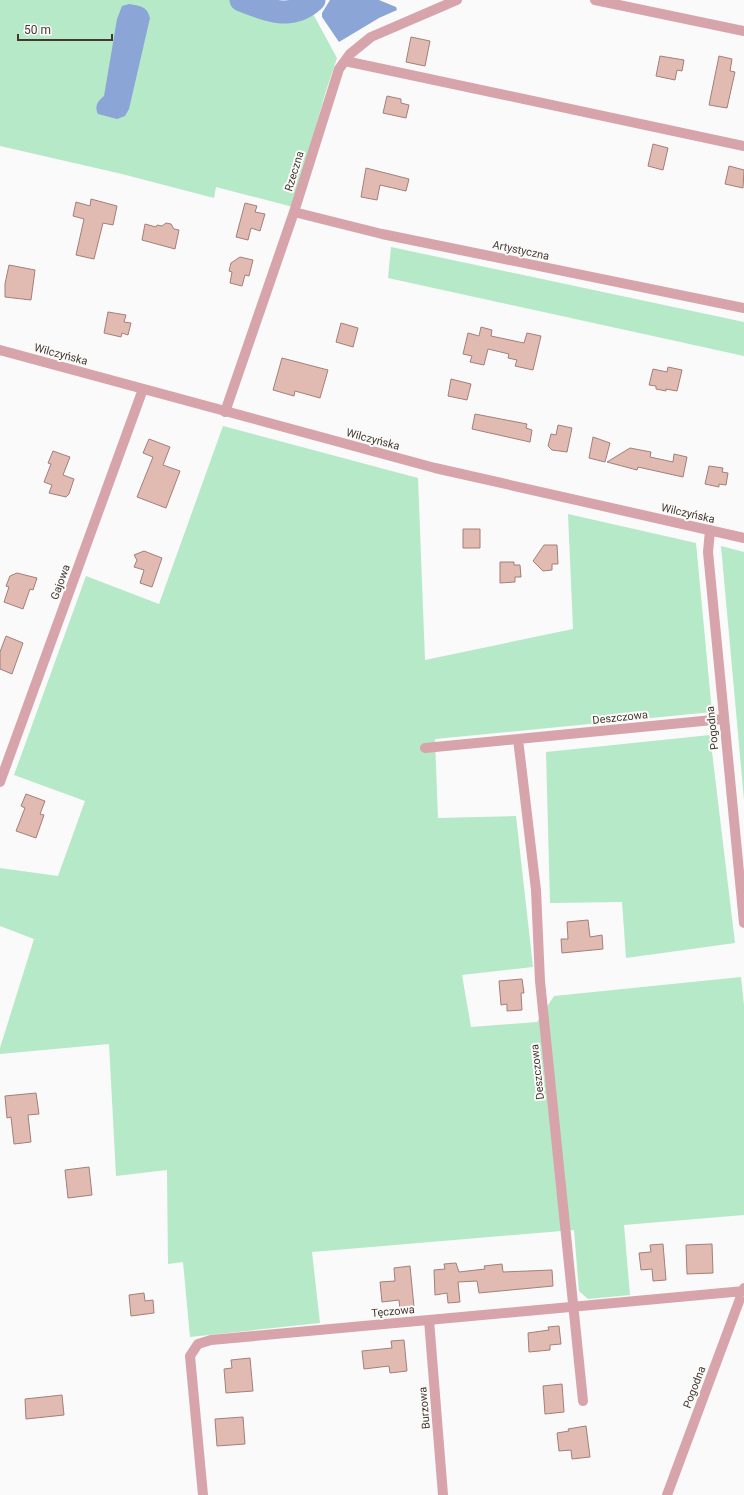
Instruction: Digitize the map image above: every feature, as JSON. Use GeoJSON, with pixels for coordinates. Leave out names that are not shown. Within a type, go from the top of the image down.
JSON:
{"type":"FeatureCollection","features":[{"type":"Feature","properties":{"kind":"street","name":"Rzeczna"},"geometry":{"type":"LineString","coordinates":[[225,412],[294,212],[335,81],[345,61],[350,54],[371,37],[457,0]]}},
{"type":"Feature","properties":{"kind":"street"},"geometry":{"type":"LineString","coordinates":[[595,0],[744,31]]}},
{"type":"Feature","properties":{"kind":"street"},"geometry":{"type":"LineString","coordinates":[[345,61],[744,146]]}},
{"type":"Feature","properties":{"kind":"street","name":"Artystyczna"},"geometry":{"type":"LineString","coordinates":[[294,212],[382,234],[744,308]]}},
{"type":"Feature","properties":{"kind":"street","name":"Wilczyńska"},"geometry":{"type":"LineString","coordinates":[[0,350],[435,468],[744,538]]}},
{"type":"Feature","properties":{"kind":"street","name":"Gajowa"},"geometry":{"type":"LineString","coordinates":[[0,782],[143,389]]}},
{"type":"Feature","properties":{"kind":"street","name":"Pogodna"},"geometry":{"type":"LineString","coordinates":[[710,530],[708,552],[744,923]]}},
{"type":"Feature","properties":{"kind":"street","name":"Deszczowa"},"geometry":{"type":"LineString","coordinates":[[425,748],[723,719]]}},
{"type":"Feature","properties":{"kind":"street","name":"Deszczowa"},"geometry":{"type":"LineString","coordinates":[[518,739],[536,890],[540,981],[583,1402]]}},
{"type":"Feature","properties":{"kind":"street","name":"Pogodna"},"geometry":{"type":"LineString","coordinates":[[666,1495],[744,1290]]}},
{"type":"Feature","properties":{"kind":"street","name":"Tęczowa"},"geometry":{"type":"LineString","coordinates":[[203,1495],[190,1356],[198,1344],[211,1340],[744,1290]]}},
{"type":"Feature","properties":{"kind":"street","name":"Burzowa"},"geometry":{"type":"LineString","coordinates":[[429,1320],[443,1495]]}},
{"type":"Feature","properties":{"kind":"green space"},"geometry":{"type":"Polygon","coordinates":[[[0,0],[265,0],[283,3],[313,0],[312,12],[337,58],[326,91],[293,207],[216,187],[214,198],[122,174],[0,146],[0,0]]]}},
{"type":"Feature","properties":{"kind":"green space"},"geometry":{"type":"Polygon","coordinates":[[[391,247],[744,322],[744,356],[388,278],[391,247]]]}},
{"type":"Feature","properties":{"kind":"green space"},"geometry":{"type":"Polygon","coordinates":[[[223,426],[418,478],[425,660],[573,629],[568,514],[696,543],[712,712],[435,739],[438,818],[516,816],[533,967],[462,975],[471,1027],[537,1022],[554,996],[741,977],[744,1005],[744,1215],[624,1225],[630,1295],[588,1299],[579,1291],[574,1230],[312,1252],[320,1323],[190,1337],[183,1262],[168,1264],[167,1170],[116,1176],[109,1044],[0,1054],[0,1048],[34,939],[0,926],[0,868],[58,876],[85,801],[14,775],[86,576],[159,604],[223,426]]]}},
{"type":"Feature","properties":{"kind":"green space"},"geometry":{"type":"Polygon","coordinates":[[[721,546],[744,552],[744,800],[721,546]]]}},
{"type":"Feature","properties":{"kind":"green space"},"geometry":{"type":"Polygon","coordinates":[[[710,735],[735,943],[626,958],[622,902],[550,903],[546,752],[710,735]]]}},
{"type":"Feature","properties":{"kind":"water"},"geometry":{"type":"Polygon","coordinates":[[[330,0],[379,0],[396,7],[397,10],[379,18],[339,42],[322,17],[322,13],[330,0]]]}},
{"type":"Feature","properties":{"kind":"water"},"geometry":{"type":"Polygon","coordinates":[[[129,4],[140,6],[145,9],[150,18],[129,109],[125,116],[117,119],[98,114],[97,106],[98,102],[104,96],[117,19],[122,6],[129,4]]]}},
{"type":"Feature","properties":{"kind":"building"},"geometry":{"type":"Polygon","coordinates":[[[411,37],[430,41],[425,66],[406,62],[411,37]]]}},
{"type":"Feature","properties":{"kind":"building"},"geometry":{"type":"Polygon","coordinates":[[[660,56],[684,60],[682,71],[677,70],[675,80],[656,76],[660,56]]]}},
{"type":"Feature","properties":{"kind":"building"},"geometry":{"type":"Polygon","coordinates":[[[719,56],[732,59],[730,71],[735,72],[727,108],[709,105],[719,56]]]}},
{"type":"Feature","properties":{"kind":"building"},"geometry":{"type":"Polygon","coordinates":[[[387,96],[401,99],[401,103],[409,105],[406,118],[383,113],[387,96]]]}},
{"type":"Feature","properties":{"kind":"building"},"geometry":{"type":"Polygon","coordinates":[[[653,144],[668,148],[663,170],[648,166],[653,144]]]}},
{"type":"Feature","properties":{"kind":"building"},"geometry":{"type":"Polygon","coordinates":[[[729,166],[744,170],[743,188],[725,184],[729,166]]]}},
{"type":"Feature","properties":{"kind":"building"},"geometry":{"type":"Polygon","coordinates":[[[366,168],[409,179],[406,191],[380,185],[377,200],[361,197],[366,168]]]}},
{"type":"Feature","properties":{"kind":"building"},"geometry":{"type":"Polygon","coordinates":[[[91,199],[117,206],[113,225],[103,223],[94,259],[76,255],[84,219],[73,216],[76,202],[90,206],[91,199]]]}},
{"type":"Feature","properties":{"kind":"building"},"geometry":{"type":"Polygon","coordinates":[[[245,203],[257,206],[255,212],[265,214],[260,231],[251,228],[248,240],[236,237],[245,203]]]}},
{"type":"Feature","properties":{"kind":"building"},"geometry":{"type":"Polygon","coordinates":[[[166,223],[171,224],[174,229],[179,230],[175,249],[142,240],[145,224],[156,227],[157,225],[162,226],[166,223]]]}},
{"type":"Feature","properties":{"kind":"building"},"geometry":{"type":"Polygon","coordinates":[[[240,257],[253,260],[249,276],[245,275],[242,286],[230,283],[232,272],[229,271],[231,263],[240,257]]]}},
{"type":"Feature","properties":{"kind":"building"},"geometry":{"type":"Polygon","coordinates":[[[9,265],[35,270],[31,300],[5,297],[5,284],[9,265]]]}},
{"type":"Feature","properties":{"kind":"building"},"geometry":{"type":"Polygon","coordinates":[[[108,312],[126,315],[124,322],[131,323],[128,335],[122,333],[121,337],[104,333],[108,312]]]}},
{"type":"Feature","properties":{"kind":"building"},"geometry":{"type":"Polygon","coordinates":[[[341,323],[358,328],[353,347],[336,342],[341,323]]]}},
{"type":"Feature","properties":{"kind":"building"},"geometry":{"type":"Polygon","coordinates":[[[481,327],[492,330],[491,336],[524,343],[527,333],[541,336],[533,370],[515,366],[517,360],[508,358],[509,354],[488,349],[484,365],[470,362],[472,356],[463,354],[468,333],[479,336],[481,327]]]}},
{"type":"Feature","properties":{"kind":"building"},"geometry":{"type":"Polygon","coordinates":[[[282,358],[328,370],[320,398],[295,391],[294,396],[273,390],[282,358]]]}},
{"type":"Feature","properties":{"kind":"building"},"geometry":{"type":"Polygon","coordinates":[[[668,367],[682,370],[677,391],[656,389],[656,386],[649,385],[653,369],[667,372],[668,367]]]}},
{"type":"Feature","properties":{"kind":"building"},"geometry":{"type":"Polygon","coordinates":[[[451,379],[471,384],[467,400],[448,396],[451,379]]]}},
{"type":"Feature","properties":{"kind":"building"},"geometry":{"type":"Polygon","coordinates":[[[475,414],[527,424],[526,428],[532,430],[530,442],[472,429],[475,414]]]}},
{"type":"Feature","properties":{"kind":"building"},"geometry":{"type":"Polygon","coordinates":[[[558,425],[572,428],[567,452],[552,450],[548,446],[551,434],[556,435],[558,425]]]}},
{"type":"Feature","properties":{"kind":"building"},"geometry":{"type":"Polygon","coordinates":[[[593,437],[610,443],[605,462],[589,458],[593,437]]]}},
{"type":"Feature","properties":{"kind":"building"},"geometry":{"type":"Polygon","coordinates":[[[149,439],[170,447],[163,465],[180,471],[166,508],[137,497],[153,457],[143,453],[149,439]]]}},
{"type":"Feature","properties":{"kind":"building"},"geometry":{"type":"Polygon","coordinates":[[[630,448],[651,452],[650,457],[673,462],[674,454],[687,457],[683,477],[638,467],[637,470],[607,462],[630,448]]]}},
{"type":"Feature","properties":{"kind":"building"},"geometry":{"type":"Polygon","coordinates":[[[53,451],[70,457],[63,475],[74,479],[69,494],[66,497],[49,493],[52,485],[44,482],[51,464],[48,463],[53,451]]]}},
{"type":"Feature","properties":{"kind":"building"},"geometry":{"type":"Polygon","coordinates":[[[709,466],[723,468],[722,472],[728,473],[726,485],[719,484],[719,487],[705,484],[709,466]]]}},
{"type":"Feature","properties":{"kind":"building"},"geometry":{"type":"Polygon","coordinates":[[[463,529],[480,529],[480,548],[463,548],[463,529]]]}},
{"type":"Feature","properties":{"kind":"building"},"geometry":{"type":"Polygon","coordinates":[[[544,545],[557,545],[558,564],[552,564],[552,570],[543,571],[533,561],[544,545]]]}},
{"type":"Feature","properties":{"kind":"building"},"geometry":{"type":"Polygon","coordinates":[[[144,551],[162,558],[152,587],[140,583],[144,570],[134,567],[137,560],[134,555],[144,551]]]}},
{"type":"Feature","properties":{"kind":"building"},"geometry":{"type":"Polygon","coordinates":[[[500,562],[514,562],[514,565],[520,565],[521,577],[515,577],[515,582],[500,583],[500,562]]]}},
{"type":"Feature","properties":{"kind":"building"},"geometry":{"type":"Polygon","coordinates":[[[17,573],[37,578],[33,590],[30,589],[23,609],[4,602],[9,587],[6,586],[10,576],[17,573]]]}},
{"type":"Feature","properties":{"kind":"building"},"geometry":{"type":"Polygon","coordinates":[[[6,636],[23,643],[12,674],[0,669],[0,652],[6,636]]]}},
{"type":"Feature","properties":{"kind":"building"},"geometry":{"type":"Polygon","coordinates":[[[26,794],[45,801],[40,814],[44,815],[36,838],[16,831],[25,808],[21,806],[26,794]]]}},
{"type":"Feature","properties":{"kind":"building"},"geometry":{"type":"Polygon","coordinates":[[[588,920],[590,937],[602,935],[603,949],[562,953],[561,939],[568,939],[567,922],[588,920]]]}},
{"type":"Feature","properties":{"kind":"building"},"geometry":{"type":"Polygon","coordinates":[[[522,979],[524,993],[521,993],[522,1010],[507,1011],[507,1004],[501,1005],[499,981],[522,979]]]}},
{"type":"Feature","properties":{"kind":"building"},"geometry":{"type":"Polygon","coordinates":[[[36,1093],[39,1114],[28,1115],[31,1142],[14,1144],[11,1117],[7,1118],[5,1096],[36,1093]]]}},
{"type":"Feature","properties":{"kind":"building"},"geometry":{"type":"Polygon","coordinates":[[[89,1167],[92,1195],[68,1198],[65,1170],[89,1167]]]}},
{"type":"Feature","properties":{"kind":"building"},"geometry":{"type":"Polygon","coordinates":[[[663,1244],[666,1280],[653,1281],[652,1269],[641,1270],[639,1253],[651,1252],[650,1245],[663,1244]]]}},
{"type":"Feature","properties":{"kind":"building"},"geometry":{"type":"Polygon","coordinates":[[[712,1244],[713,1273],[687,1274],[686,1245],[712,1244]]]}},
{"type":"Feature","properties":{"kind":"building"},"geometry":{"type":"Polygon","coordinates":[[[456,1263],[459,1272],[485,1269],[484,1266],[502,1264],[503,1272],[552,1270],[553,1286],[479,1293],[477,1281],[458,1282],[460,1302],[448,1303],[447,1293],[435,1295],[434,1270],[445,1269],[444,1264],[456,1263]]]}},
{"type":"Feature","properties":{"kind":"building"},"geometry":{"type":"Polygon","coordinates":[[[410,1266],[414,1307],[400,1309],[399,1300],[382,1302],[380,1282],[395,1281],[394,1268],[410,1266]]]}},
{"type":"Feature","properties":{"kind":"building"},"geometry":{"type":"Polygon","coordinates":[[[144,1293],[145,1301],[153,1300],[154,1313],[131,1316],[129,1295],[144,1293]]]}},
{"type":"Feature","properties":{"kind":"building"},"geometry":{"type":"Polygon","coordinates":[[[559,1326],[561,1344],[550,1345],[550,1350],[529,1352],[528,1333],[549,1330],[548,1327],[559,1326]]]}},
{"type":"Feature","properties":{"kind":"building"},"geometry":{"type":"Polygon","coordinates":[[[404,1340],[407,1371],[390,1373],[389,1366],[364,1369],[362,1351],[392,1348],[391,1341],[404,1340]]]}},
{"type":"Feature","properties":{"kind":"building"},"geometry":{"type":"Polygon","coordinates":[[[250,1358],[253,1391],[226,1393],[224,1369],[232,1368],[231,1360],[250,1358]]]}},
{"type":"Feature","properties":{"kind":"building"},"geometry":{"type":"Polygon","coordinates":[[[562,1384],[564,1412],[545,1414],[543,1386],[562,1384]]]}},
{"type":"Feature","properties":{"kind":"building"},"geometry":{"type":"Polygon","coordinates":[[[62,1395],[64,1415],[26,1419],[25,1399],[62,1395]]]}},
{"type":"Feature","properties":{"kind":"building"},"geometry":{"type":"Polygon","coordinates":[[[243,1417],[245,1444],[217,1446],[215,1419],[243,1417]]]}},
{"type":"Feature","properties":{"kind":"building"},"geometry":{"type":"Polygon","coordinates":[[[586,1426],[590,1457],[572,1459],[571,1450],[559,1451],[557,1433],[569,1431],[568,1429],[586,1426]]]}},
{"type":"Feature","properties":{"kind":"waterway"},"geometry":{"type":"LineString","coordinates":[[241,0],[279,12],[297,10],[314,0]]}}]}
